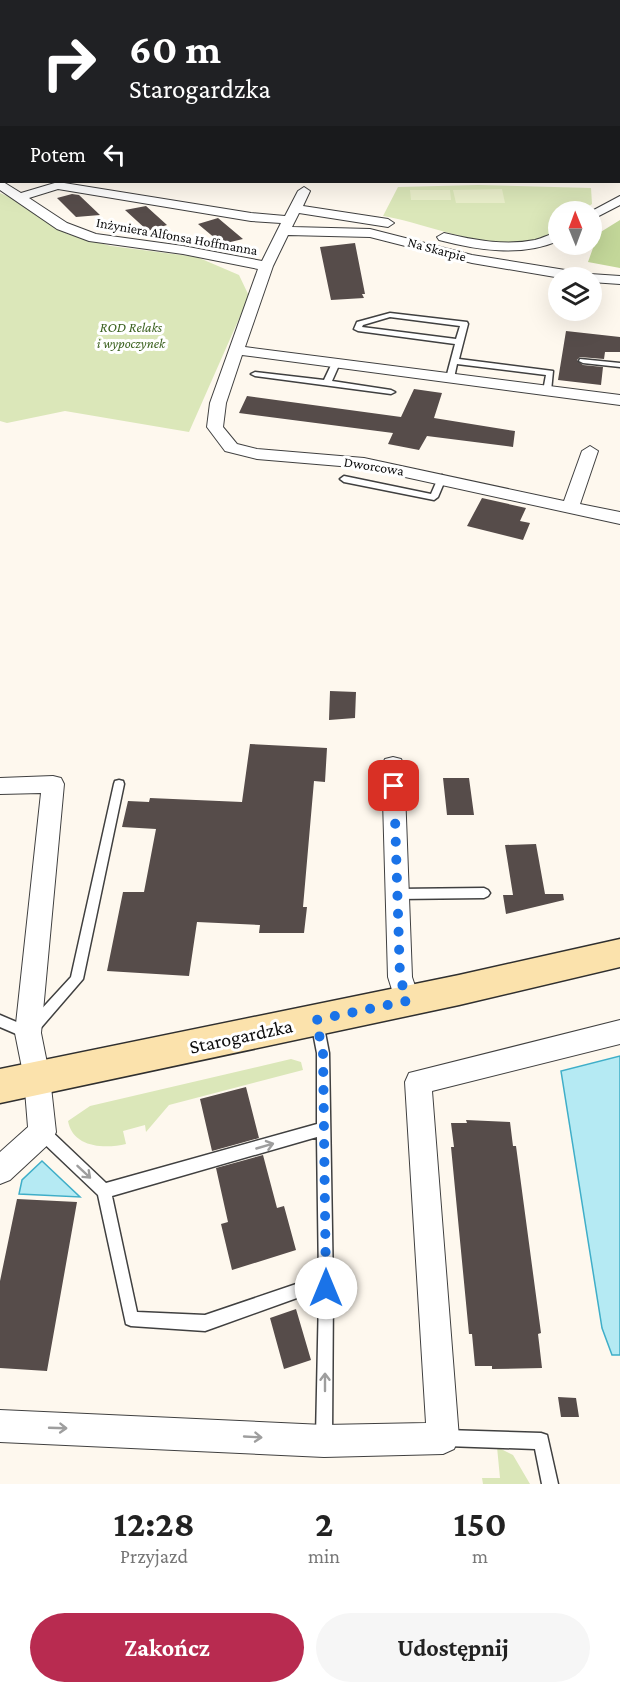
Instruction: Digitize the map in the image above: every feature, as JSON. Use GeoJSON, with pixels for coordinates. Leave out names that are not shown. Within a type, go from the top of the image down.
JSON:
{"type":"FeatureCollection","features":[{"type":"Feature","properties":{"kind":"main road","name":"Starogardzka"},"geometry":{"type":"LineString","coordinates":[[0,1086],[407,1001],[620,953]]}},
{"type":"Feature","properties":{"kind":"street","name":"Inżyniera Alfonsa Hoffmanna"},"geometry":{"type":"LineString","coordinates":[[0,184],[62,226],[94,238],[183,250],[266,266]]}},
{"type":"Feature","properties":{"kind":"street","name":"Inżyniera Alfonsa Hoffmanna"},"geometry":{"type":"LineString","coordinates":[[21,197],[57,185],[251,217],[289,220]]}},
{"type":"Feature","properties":{"kind":"street","name":"Dworcowa"},"geometry":{"type":"LineString","coordinates":[[304,191],[266,266],[215,417],[215,427],[231,448],[257,454],[352,461],[442,478],[620,518]]}},
{"type":"Feature","properties":{"kind":"street"},"geometry":{"type":"LineString","coordinates":[[602,210],[620,200]]}},
{"type":"Feature","properties":{"kind":"street"},"geometry":{"type":"LineString","coordinates":[[289,220],[403,226]]}},
{"type":"Feature","properties":{"kind":"street","name":"Na Skarpie"},"geometry":{"type":"LineString","coordinates":[[289,220],[370,233],[507,266],[548,272]]}},
{"type":"Feature","properties":{"kind":"street"},"geometry":{"type":"LineString","coordinates":[[430,233],[460,242],[513,247],[548,238]]}},
{"type":"Feature","properties":{"kind":"street","name":"Na Skarpie"},"geometry":{"type":"LineString","coordinates":[[602,279],[620,280]]}},
{"type":"Feature","properties":{"kind":"street"},"geometry":{"type":"LineString","coordinates":[[236,350],[620,400]]}},
{"type":"Feature","properties":{"kind":"street"},"geometry":{"type":"LineString","coordinates":[[571,506],[590,452]]}},
{"type":"Feature","properties":{"kind":"street"},"geometry":{"type":"LineString","coordinates":[[393,765],[400,977],[407,1001]]}},
{"type":"Feature","properties":{"kind":"street"},"geometry":{"type":"LineString","coordinates":[[0,786],[53,784],[28,1033],[37,1078],[42,1132],[0,1170]]}},
{"type":"Feature","properties":{"kind":"street"},"geometry":{"type":"LineString","coordinates":[[0,1426],[324,1440],[443,1437],[418,1082],[620,1032]]}},
{"type":"Feature","properties":{"kind":"lane"},"geometry":{"type":"LineString","coordinates":[[450,378],[464,324],[390,315],[360,324],[358,329],[459,342]]}},
{"type":"Feature","properties":{"kind":"lane"},"geometry":{"type":"LineString","coordinates":[[454,361],[550,373],[547,390]]}},
{"type":"Feature","properties":{"kind":"lane"},"geometry":{"type":"LineString","coordinates":[[583,361],[620,365]]}},
{"type":"Feature","properties":{"kind":"lane"},"geometry":{"type":"LineString","coordinates":[[327,383],[336,363]]}},
{"type":"Feature","properties":{"kind":"lane"},"geometry":{"type":"LineString","coordinates":[[255,374],[391,392]]}},
{"type":"Feature","properties":{"kind":"lane"},"geometry":{"type":"LineString","coordinates":[[344,479],[434,497],[442,478]]}},
{"type":"Feature","properties":{"kind":"lane"},"geometry":{"type":"LineString","coordinates":[[0,1021],[28,1033],[77,979],[118,784]]}},
{"type":"Feature","properties":{"kind":"lane"},"geometry":{"type":"LineString","coordinates":[[397,894],[484,893]]}},
{"type":"Feature","properties":{"kind":"lane"},"geometry":{"type":"LineString","coordinates":[[316,1020],[323,1053],[326,1288],[324,1440]]}},
{"type":"Feature","properties":{"kind":"lane"},"geometry":{"type":"LineString","coordinates":[[104,1191],[324,1129]]}},
{"type":"Feature","properties":{"kind":"lane"},"geometry":{"type":"LineString","coordinates":[[42,1132],[104,1191],[131,1319],[205,1323],[308,1287],[326,1288]]}},
{"type":"Feature","properties":{"kind":"lane"},"geometry":{"type":"LineString","coordinates":[[443,1437],[541,1441],[550,1484]]}},
{"type":"Feature","properties":{"kind":"green space"},"geometry":{"type":"Polygon","coordinates":[[[478,185],[591,188],[592,201],[548,201],[548,234],[539,239],[495,242],[448,233],[383,216],[398,187],[478,185]]]}},
{"type":"Feature","properties":{"kind":"green space"},"geometry":{"type":"Polygon","coordinates":[[[502,189],[505,203],[456,203],[453,190],[502,189]]]}},
{"type":"Feature","properties":{"kind":"green space"},"geometry":{"type":"Polygon","coordinates":[[[410,190],[450,190],[451,200],[411,200],[410,190]]]}},
{"type":"Feature","properties":{"kind":"green space","name":"ROD Relaks i wypoczynek"},"geometry":{"type":"Polygon","coordinates":[[[0,193],[25,204],[67,234],[111,246],[197,257],[239,275],[249,296],[189,432],[65,411],[7,423],[0,421],[0,193]]]}},
{"type":"Feature","properties":{"kind":"green space"},"geometry":{"type":"Polygon","coordinates":[[[620,220],[620,268],[588,262],[590,255],[602,255],[602,231],[620,220]]]}},
{"type":"Feature","properties":{"kind":"green space"},"geometry":{"type":"Polygon","coordinates":[[[291,1059],[301,1062],[303,1070],[169,1105],[146,1132],[145,1125],[123,1131],[126,1144],[100,1146],[83,1141],[76,1137],[68,1121],[90,1106],[291,1059]]]}},
{"type":"Feature","properties":{"kind":"green space"},"geometry":{"type":"Polygon","coordinates":[[[497,1447],[513,1455],[530,1484],[483,1484],[482,1478],[500,1478],[497,1447]]]}},
{"type":"Feature","properties":{"kind":"water"},"geometry":{"type":"Polygon","coordinates":[[[620,1056],[620,1355],[612,1355],[602,1328],[561,1071],[620,1056]]]}},
{"type":"Feature","properties":{"kind":"water"},"geometry":{"type":"Polygon","coordinates":[[[42,1161],[80,1197],[19,1194],[22,1180],[42,1161]]]}},
{"type":"Feature","properties":{"kind":"building"},"geometry":{"type":"Polygon","coordinates":[[[72,194],[79,195],[100,215],[76,217],[57,198],[72,194]]]}},
{"type":"Feature","properties":{"kind":"building"},"geometry":{"type":"Polygon","coordinates":[[[146,206],[167,225],[148,231],[125,210],[146,206]]]}},
{"type":"Feature","properties":{"kind":"building"},"geometry":{"type":"Polygon","coordinates":[[[218,218],[243,239],[222,244],[198,224],[218,218]]]}},
{"type":"Feature","properties":{"kind":"building"},"geometry":{"type":"Polygon","coordinates":[[[355,243],[364,298],[331,300],[320,247],[355,243]]]}},
{"type":"Feature","properties":{"kind":"building"},"geometry":{"type":"Polygon","coordinates":[[[566,331],[620,337],[620,352],[605,352],[604,359],[580,357],[577,360],[583,365],[603,367],[601,385],[558,380],[566,331]]]}},
{"type":"Feature","properties":{"kind":"building"},"geometry":{"type":"Polygon","coordinates":[[[414,389],[442,393],[434,418],[515,431],[513,447],[427,436],[419,450],[388,444],[393,433],[239,413],[247,396],[401,417],[414,389]]]}},
{"type":"Feature","properties":{"kind":"building"},"geometry":{"type":"Polygon","coordinates":[[[482,498],[526,508],[520,521],[530,523],[523,540],[467,526],[482,498]]]}},
{"type":"Feature","properties":{"kind":"building"},"geometry":{"type":"Polygon","coordinates":[[[330,691],[356,692],[355,718],[329,720],[330,691]]]}},
{"type":"Feature","properties":{"kind":"building"},"geometry":{"type":"Polygon","coordinates":[[[250,744],[327,748],[325,782],[314,781],[303,907],[307,907],[304,933],[259,933],[260,925],[197,922],[189,976],[107,971],[123,892],[144,892],[156,829],[122,827],[128,801],[149,802],[150,798],[242,802],[250,744]]]}},
{"type":"Feature","properties":{"kind":"building"},"geometry":{"type":"Polygon","coordinates":[[[443,778],[469,778],[474,815],[447,815],[443,778]]]}},
{"type":"Feature","properties":{"kind":"building"},"geometry":{"type":"Polygon","coordinates":[[[536,844],[545,894],[563,894],[564,900],[506,914],[503,895],[513,895],[505,845],[536,844]]]}},
{"type":"Feature","properties":{"kind":"building"},"geometry":{"type":"Polygon","coordinates":[[[246,1087],[259,1138],[212,1151],[200,1099],[246,1087]]]}},
{"type":"Feature","properties":{"kind":"building"},"geometry":{"type":"Polygon","coordinates":[[[466,1120],[510,1122],[513,1146],[516,1146],[541,1333],[538,1334],[542,1368],[492,1369],[492,1366],[475,1366],[472,1334],[469,1334],[451,1147],[454,1147],[451,1123],[467,1123],[466,1120]]]}},
{"type":"Feature","properties":{"kind":"building"},"geometry":{"type":"Polygon","coordinates":[[[263,1155],[277,1208],[284,1206],[296,1250],[232,1270],[221,1224],[228,1222],[216,1168],[263,1155]]]}},
{"type":"Feature","properties":{"kind":"building"},"geometry":{"type":"Polygon","coordinates":[[[17,1199],[77,1202],[47,1371],[0,1368],[0,1281],[17,1199]]]}},
{"type":"Feature","properties":{"kind":"building"},"geometry":{"type":"Polygon","coordinates":[[[296,1309],[311,1360],[284,1369],[270,1318],[296,1309]]]}},
{"type":"Feature","properties":{"kind":"building"},"geometry":{"type":"Polygon","coordinates":[[[558,1397],[576,1398],[579,1417],[561,1417],[558,1397]]]}},
{"type":"Feature","properties":{"kind":"route"},"geometry":{"type":"LineString","coordinates":[[326,1288],[323,1053],[316,1020],[407,1001],[400,977],[394,786]]}}]}
